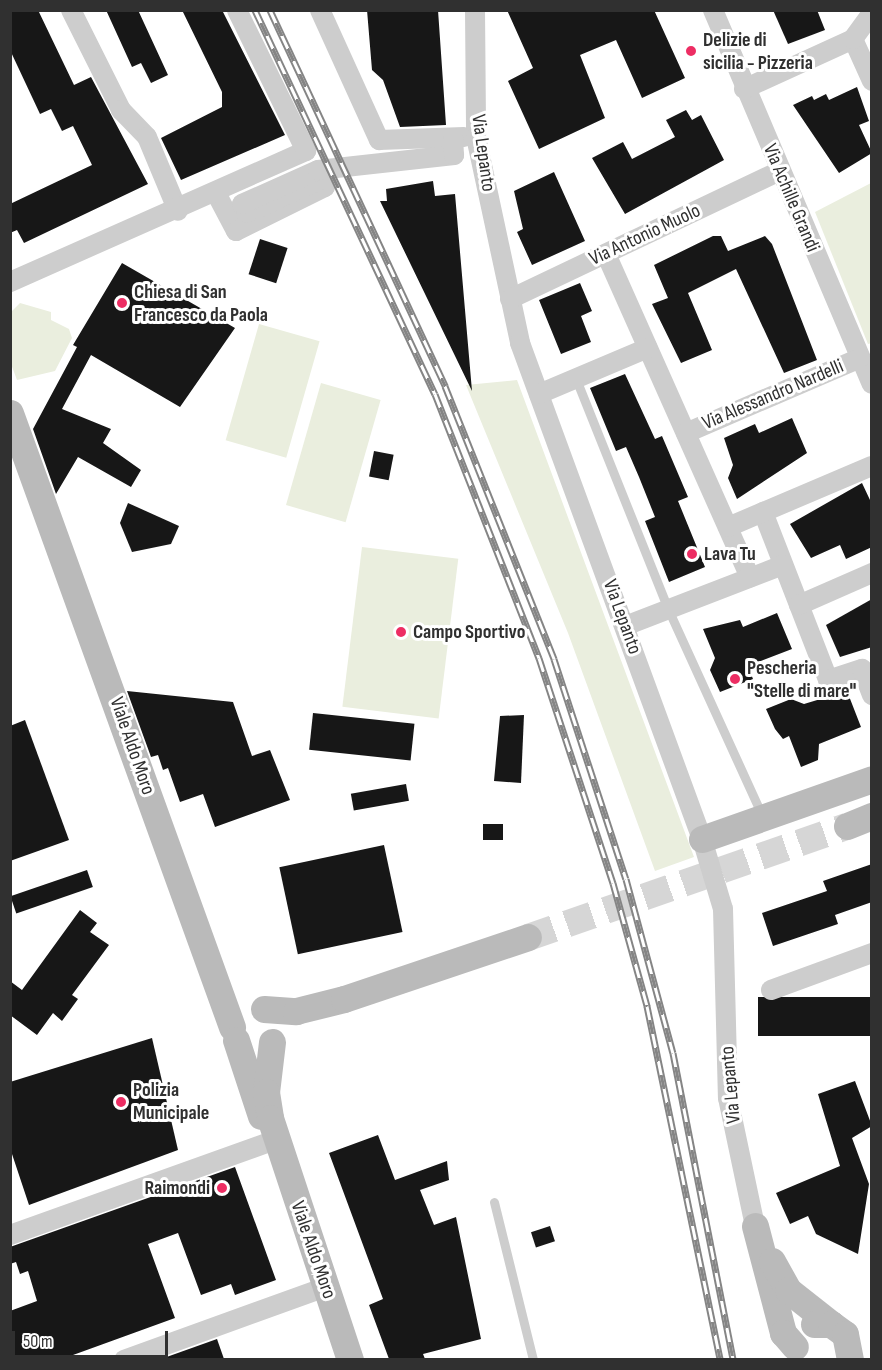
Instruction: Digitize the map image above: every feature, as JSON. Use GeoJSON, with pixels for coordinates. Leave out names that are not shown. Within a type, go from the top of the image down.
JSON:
{"type":"FeatureCollection","features":[{"type":"Feature","properties":{"kind":"main road","name":"Viale Aldo Moro"},"geometry":{"type":"LineString","coordinates":[[10,413],[201,936],[262,1118],[276,1140]]}},
{"type":"Feature","properties":{"kind":"main road","name":"Viale Aldo Moro"},"geometry":{"type":"LineString","coordinates":[[10,469],[62,557]]}},
{"type":"Feature","properties":{"kind":"main road"},"geometry":{"type":"LineString","coordinates":[[702,839],[872,779]]}},
{"type":"Feature","properties":{"kind":"main road"},"geometry":{"type":"LineString","coordinates":[[846,826],[872,816]]}},
{"type":"Feature","properties":{"kind":"main road","name":"Viale Aldo Moro"},"geometry":{"type":"LineString","coordinates":[[201,936],[223,975],[260,1007]]}},
{"type":"Feature","properties":{"kind":"main road"},"geometry":{"type":"LineString","coordinates":[[344,999],[255,1051],[234,1034],[238,1013],[260,1007],[296,1011],[344,999],[528,937]]}},
{"type":"Feature","properties":{"kind":"main road"},"geometry":{"type":"LineString","coordinates":[[260,1007],[274,1018],[274,1039]]}},
{"type":"Feature","properties":{"kind":"main road","name":"Viale Aldo Moro"},"geometry":{"type":"LineString","coordinates":[[274,1039],[266,1092],[276,1140],[350,1359]]}},
{"type":"Feature","properties":{"kind":"main road"},"geometry":{"type":"LineString","coordinates":[[755,1226],[788,1290],[845,1334],[854,1355]]}},
{"type":"Feature","properties":{"kind":"main road"},"geometry":{"type":"LineString","coordinates":[[755,1226],[783,1333],[796,1356]]}},
{"type":"Feature","properties":{"kind":"main road"},"geometry":{"type":"LineString","coordinates":[[796,1356],[812,1325],[831,1324]]}},
{"type":"Feature","properties":{"kind":"street"},"geometry":{"type":"LineString","coordinates":[[71,10],[121,110],[147,137],[178,211]]}},
{"type":"Feature","properties":{"kind":"street"},"geometry":{"type":"LineString","coordinates":[[13,283],[216,194],[306,151],[237,10]]}},
{"type":"Feature","properties":{"kind":"street","name":"Via Lepanto"},"geometry":{"type":"LineString","coordinates":[[475,10],[476,137],[510,299],[539,394],[702,839],[723,909],[728,1098],[755,1226]]}},
{"type":"Feature","properties":{"kind":"street","name":"Via Achille Grandi"},"geometry":{"type":"LineString","coordinates":[[713,10],[744,89],[872,384]]}},
{"type":"Feature","properties":{"kind":"street"},"geometry":{"type":"LineString","coordinates":[[744,89],[853,39],[870,12]]}},
{"type":"Feature","properties":{"kind":"street"},"geometry":{"type":"LineString","coordinates":[[327,15],[379,141],[476,137]]}},
{"type":"Feature","properties":{"kind":"street"},"geometry":{"type":"LineString","coordinates":[[853,39],[872,81]]}},
{"type":"Feature","properties":{"kind":"street"},"geometry":{"type":"LineString","coordinates":[[216,194],[236,231],[325,187],[322,178],[247,213],[242,204],[318,170],[454,155],[453,138]]}},
{"type":"Feature","properties":{"kind":"street","name":"Via Antonio Muolo"},"geometry":{"type":"LineString","coordinates":[[510,299],[779,171]]}},
{"type":"Feature","properties":{"kind":"street","name":"Via Alessandro Nardelli"},"geometry":{"type":"LineString","coordinates":[[606,254],[750,577]]}},
{"type":"Feature","properties":{"kind":"street"},"geometry":{"type":"LineString","coordinates":[[539,394],[648,348]]}},
{"type":"Feature","properties":{"kind":"street","name":"Via Alessandro Nardelli"},"geometry":{"type":"LineString","coordinates":[[686,433],[860,358]]}},
{"type":"Feature","properties":{"kind":"street"},"geometry":{"type":"LineString","coordinates":[[728,526],[872,466]]}},
{"type":"Feature","properties":{"kind":"street"},"geometry":{"type":"LineString","coordinates":[[763,512],[828,680],[862,669],[872,695]]}},
{"type":"Feature","properties":{"kind":"street"},"geometry":{"type":"LineString","coordinates":[[625,626],[783,565]]}},
{"type":"Feature","properties":{"kind":"street"},"geometry":{"type":"LineString","coordinates":[[799,605],[872,573]]}},
{"type":"Feature","properties":{"kind":"street"},"geometry":{"type":"LineString","coordinates":[[771,990],[872,953]]}},
{"type":"Feature","properties":{"kind":"street"},"geometry":{"type":"LineString","coordinates":[[10,1235],[276,1140]]}},
{"type":"Feature","properties":{"kind":"street"},"geometry":{"type":"LineString","coordinates":[[124,1359],[326,1287]]}},
{"type":"Feature","properties":{"kind":"lane"},"geometry":{"type":"LineString","coordinates":[[576,378],[668,609],[763,818]]}},
{"type":"Feature","properties":{"kind":"lane"},"geometry":{"type":"LineString","coordinates":[[494,1202],[533,1359]]}},
{"type":"Feature","properties":{"kind":"green space"},"geometry":{"type":"Polygon","coordinates":[[[871,183],[872,343],[868,344],[815,212],[871,183]]]}},
{"type":"Feature","properties":{"kind":"green space"},"geometry":{"type":"Polygon","coordinates":[[[20,303],[51,312],[51,320],[69,329],[72,338],[55,371],[17,380],[11,364],[10,313],[20,303]]]}},
{"type":"Feature","properties":{"kind":"green space"},"geometry":{"type":"Polygon","coordinates":[[[259,324],[320,341],[286,458],[226,440],[259,324]]]}},
{"type":"Feature","properties":{"kind":"green space"},"geometry":{"type":"Polygon","coordinates":[[[517,380],[694,857],[655,871],[568,633],[466,385],[517,380]]]}},
{"type":"Feature","properties":{"kind":"green space"},"geometry":{"type":"Polygon","coordinates":[[[321,383],[381,400],[346,522],[286,505],[321,383]]]}},
{"type":"Feature","properties":{"kind":"green space","name":"Campo Sportivo"},"geometry":{"type":"Polygon","coordinates":[[[362,547],[458,559],[439,719],[342,707],[362,547]]]}},
{"type":"Feature","properties":{"kind":"building"},"geometry":{"type":"Polygon","coordinates":[[[10,10],[38,10],[74,85],[91,77],[148,184],[24,243],[17,230],[10,233],[10,204],[92,165],[73,126],[62,131],[51,109],[40,114],[10,50],[10,10]]]}},
{"type":"Feature","properties":{"kind":"building"},"geometry":{"type":"Polygon","coordinates":[[[106,10],[138,10],[168,75],[151,83],[141,63],[132,67],[106,10]]]}},
{"type":"Feature","properties":{"kind":"building"},"geometry":{"type":"Polygon","coordinates":[[[182,10],[222,10],[285,135],[181,180],[161,138],[222,107],[222,92],[182,10]]]}},
{"type":"Feature","properties":{"kind":"building"},"geometry":{"type":"Polygon","coordinates":[[[367,10],[438,10],[446,125],[400,127],[383,80],[372,70],[367,10]]]}},
{"type":"Feature","properties":{"kind":"building"},"geometry":{"type":"Polygon","coordinates":[[[507,10],[654,10],[685,78],[642,98],[616,40],[580,55],[605,118],[539,149],[508,81],[533,68],[507,10]]]}},
{"type":"Feature","properties":{"kind":"building"},"geometry":{"type":"Polygon","coordinates":[[[773,10],[817,10],[825,30],[788,44],[773,10]]]}},
{"type":"Feature","properties":{"kind":"building"},"geometry":{"type":"Polygon","coordinates":[[[857,87],[869,121],[859,125],[872,153],[839,173],[793,105],[812,96],[814,100],[826,94],[829,100],[857,87]]]}},
{"type":"Feature","properties":{"kind":"building"},"geometry":{"type":"Polygon","coordinates":[[[686,110],[692,120],[701,115],[724,160],[625,214],[592,158],[623,142],[632,159],[675,137],[666,120],[686,110]]]}},
{"type":"Feature","properties":{"kind":"building"},"geometry":{"type":"Polygon","coordinates":[[[554,172],[585,241],[532,265],[517,232],[523,229],[514,191],[554,172]]]}},
{"type":"Feature","properties":{"kind":"building"},"geometry":{"type":"Polygon","coordinates":[[[433,181],[435,196],[455,194],[472,391],[380,201],[387,201],[386,189],[433,181]]]}},
{"type":"Feature","properties":{"kind":"building"},"geometry":{"type":"Polygon","coordinates":[[[713,236],[721,236],[728,251],[765,236],[772,244],[817,360],[784,373],[736,269],[688,293],[712,350],[681,363],[652,304],[668,298],[654,265],[713,236]]]}},
{"type":"Feature","properties":{"kind":"building"},"geometry":{"type":"Polygon","coordinates":[[[260,239],[288,248],[276,283],[249,274],[260,239]]]}},
{"type":"Feature","properties":{"kind":"building"},"geometry":{"type":"Polygon","coordinates":[[[122,263],[235,328],[180,407],[91,355],[62,409],[111,429],[103,443],[141,470],[131,487],[78,457],[56,494],[33,429],[77,347],[73,345],[122,263]]]}},
{"type":"Feature","properties":{"kind":"building"},"geometry":{"type":"Polygon","coordinates":[[[580,283],[592,311],[581,316],[591,342],[561,354],[539,300],[580,283]]]}},
{"type":"Feature","properties":{"kind":"building"},"geometry":{"type":"Polygon","coordinates":[[[625,374],[655,439],[662,436],[688,497],[678,501],[705,567],[669,582],[645,521],[655,517],[639,477],[626,447],[616,451],[590,388],[625,374]]]}},
{"type":"Feature","properties":{"kind":"building"},"geometry":{"type":"Polygon","coordinates":[[[792,418],[807,453],[737,499],[728,478],[733,465],[724,438],[755,424],[759,433],[792,418]]]}},
{"type":"Feature","properties":{"kind":"building"},"geometry":{"type":"Polygon","coordinates":[[[374,451],[394,455],[389,480],[369,477],[374,451]]]}},
{"type":"Feature","properties":{"kind":"building"},"geometry":{"type":"Polygon","coordinates":[[[862,483],[870,500],[872,547],[846,559],[840,545],[811,558],[790,524],[862,483]]]}},
{"type":"Feature","properties":{"kind":"building"},"geometry":{"type":"Polygon","coordinates":[[[128,503],[179,526],[171,544],[132,552],[120,523],[128,503]]]}},
{"type":"Feature","properties":{"kind":"building"},"geometry":{"type":"Polygon","coordinates":[[[872,599],[872,647],[840,657],[826,625],[872,599]]]}},
{"type":"Feature","properties":{"kind":"building"},"geometry":{"type":"Polygon","coordinates":[[[777,613],[792,649],[748,666],[753,679],[720,692],[710,670],[715,658],[703,629],[740,620],[743,627],[777,613]]]}},
{"type":"Feature","properties":{"kind":"building"},"geometry":{"type":"Polygon","coordinates":[[[127,691],[233,702],[252,756],[270,750],[290,800],[215,827],[203,794],[180,802],[168,768],[163,770],[158,755],[151,757],[127,691]]]}},
{"type":"Feature","properties":{"kind":"building"},"geometry":{"type":"Polygon","coordinates":[[[847,691],[861,727],[819,744],[818,760],[801,767],[789,736],[783,739],[775,729],[766,709],[791,699],[804,704],[847,691]]]}},
{"type":"Feature","properties":{"kind":"building"},"geometry":{"type":"Polygon","coordinates":[[[313,713],[414,724],[411,760],[309,750],[313,713]]]}},
{"type":"Feature","properties":{"kind":"building"},"geometry":{"type":"Polygon","coordinates":[[[524,715],[521,783],[494,781],[500,716],[524,715]]]}},
{"type":"Feature","properties":{"kind":"building"},"geometry":{"type":"Polygon","coordinates":[[[25,720],[69,840],[10,861],[10,726],[25,720]]]}},
{"type":"Feature","properties":{"kind":"building"},"geometry":{"type":"Polygon","coordinates":[[[406,784],[409,801],[354,810],[351,794],[406,784]]]}},
{"type":"Feature","properties":{"kind":"building"},"geometry":{"type":"Polygon","coordinates":[[[483,824],[503,824],[503,840],[483,840],[483,824]]]}},
{"type":"Feature","properties":{"kind":"building"},"geometry":{"type":"Polygon","coordinates":[[[384,845],[403,932],[298,954],[279,867],[384,845]]]}},
{"type":"Feature","properties":{"kind":"building"},"geometry":{"type":"Polygon","coordinates":[[[872,864],[872,902],[835,915],[838,924],[773,946],[762,913],[827,891],[823,881],[872,864]]]}},
{"type":"Feature","properties":{"kind":"building"},"geometry":{"type":"Polygon","coordinates":[[[87,870],[93,887],[16,913],[10,896],[87,870]]]}},
{"type":"Feature","properties":{"kind":"building"},"geometry":{"type":"Polygon","coordinates":[[[80,910],[97,923],[90,932],[109,945],[72,995],[78,999],[62,1021],[53,1013],[37,1035],[10,1015],[10,981],[22,990],[80,910]]]}},
{"type":"Feature","properties":{"kind":"building"},"geometry":{"type":"Polygon","coordinates":[[[758,997],[872,997],[872,1036],[758,1036],[758,997]]]}},
{"type":"Feature","properties":{"kind":"building"},"geometry":{"type":"Polygon","coordinates":[[[152,1038],[178,1150],[29,1205],[10,1148],[10,1082],[152,1038]]]}},
{"type":"Feature","properties":{"kind":"building"},"geometry":{"type":"Polygon","coordinates":[[[855,1081],[872,1126],[852,1138],[869,1184],[858,1254],[816,1234],[808,1216],[790,1224],[776,1193],[840,1166],[818,1094],[855,1081]]]}},
{"type":"Feature","properties":{"kind":"building"},"geometry":{"type":"Polygon","coordinates":[[[378,1135],[395,1180],[447,1161],[449,1180],[420,1190],[434,1225],[456,1217],[481,1339],[423,1354],[425,1359],[389,1359],[369,1305],[383,1299],[329,1153],[378,1135]]]}},
{"type":"Feature","properties":{"kind":"building"},"geometry":{"type":"Polygon","coordinates":[[[235,1167],[276,1280],[235,1295],[231,1284],[201,1295],[178,1233],[148,1244],[175,1318],[62,1359],[10,1359],[10,1311],[37,1301],[28,1271],[20,1274],[16,1262],[10,1264],[10,1247],[235,1167]]]}},
{"type":"Feature","properties":{"kind":"building"},"geometry":{"type":"Polygon","coordinates":[[[550,1226],[555,1241],[536,1247],[531,1232],[550,1226]]]}},
{"type":"Feature","properties":{"kind":"building"},"geometry":{"type":"Polygon","coordinates":[[[217,1339],[224,1359],[161,1359],[217,1339]]]}},
{"type":"Feature","properties":{"kind":"tunnel"},"geometry":{"type":"LineString","coordinates":[[528,937],[847,826]]}},
{"type":"Feature","properties":{"kind":"railway"},"geometry":{"type":"LineString","coordinates":[[255,10],[435,394],[539,658],[613,883],[647,1006],[720,1360]]}},
{"type":"Feature","properties":{"kind":"railway"},"geometry":{"type":"LineString","coordinates":[[270,10],[445,386],[554,659],[626,879],[673,1053],[733,1360]]}},
{"type":"Feature","properties":{"kind":"place","name":"Delizie di sicilia - Pizzeria"},"geometry":{"type":"Point","coordinates":[691,51]}},
{"type":"Feature","properties":{"kind":"place","name":"Chiesa di San Francesco da Paola"},"geometry":{"type":"Point","coordinates":[122,303]}},
{"type":"Feature","properties":{"kind":"place","name":"Lava Tu"},"geometry":{"type":"Point","coordinates":[692,554]}},
{"type":"Feature","properties":{"kind":"place","name":"Campo Sportivo"},"geometry":{"type":"Point","coordinates":[401,632]}},
{"type":"Feature","properties":{"kind":"place","name":"Pescheria \"Stelle di mare\""},"geometry":{"type":"Point","coordinates":[735,679]}},
{"type":"Feature","properties":{"kind":"place","name":"Polizia Municipale"},"geometry":{"type":"Point","coordinates":[121,1102]}},
{"type":"Feature","properties":{"kind":"place","name":"Raimondi"},"geometry":{"type":"Point","coordinates":[222,1188]}}]}
